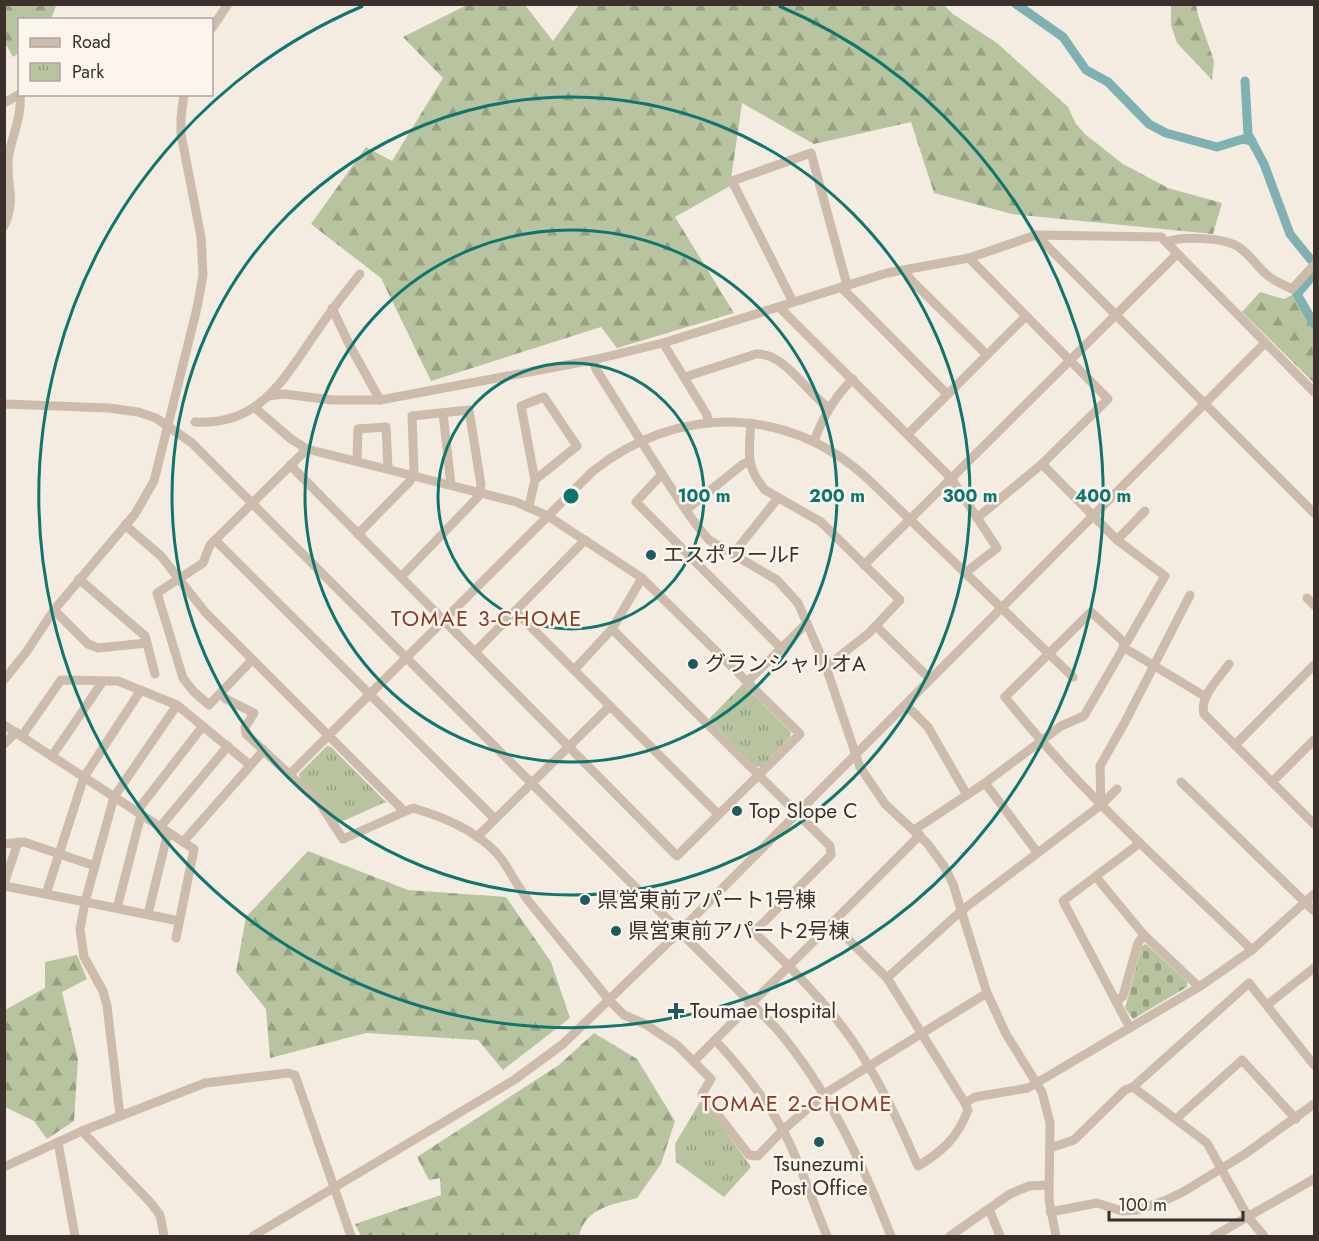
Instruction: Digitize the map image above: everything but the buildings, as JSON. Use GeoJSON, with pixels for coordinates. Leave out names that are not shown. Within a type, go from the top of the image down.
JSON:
{"type":"FeatureCollection","features":[{"type":"Feature","properties":{"kind":"street"},"geometry":{"type":"LineString","coordinates":[[213,26],[228,4]]}},
{"type":"Feature","properties":{"kind":"street"},"geometry":{"type":"LineString","coordinates":[[4,103],[18,95]]}},
{"type":"Feature","properties":{"kind":"street"},"geometry":{"type":"LineString","coordinates":[[4,226],[11,206],[9,154],[18,121],[20,96]]}},
{"type":"Feature","properties":{"kind":"street"},"geometry":{"type":"LineString","coordinates":[[4,680],[27,651],[54,610],[139,508],[154,481],[203,275],[201,237],[181,134],[184,96]]}},
{"type":"Feature","properties":{"kind":"street"},"geometry":{"type":"LineString","coordinates":[[793,302],[732,182],[811,153],[844,286],[948,394]]}},
{"type":"Feature","properties":{"kind":"street"},"geometry":{"type":"LineString","coordinates":[[1036,235],[1314,513]]}},
{"type":"Feature","properties":{"kind":"street"},"geometry":{"type":"LineString","coordinates":[[268,396],[284,394],[332,400],[380,400],[593,360],[663,343],[887,273],[969,258],[1036,235],[1161,237],[1314,392]]}},
{"type":"Feature","properties":{"kind":"street"},"geometry":{"type":"LineString","coordinates":[[1166,242],[1176,238],[1204,239],[1232,244],[1240,248],[1269,278],[1292,289],[1314,265]]}},
{"type":"Feature","properties":{"kind":"street"},"geometry":{"type":"LineString","coordinates":[[864,565],[1177,254]]}},
{"type":"Feature","properties":{"kind":"street"},"geometry":{"type":"LineString","coordinates":[[969,258],[1108,399],[1042,464],[977,518]]}},
{"type":"Feature","properties":{"kind":"street"},"geometry":{"type":"LineString","coordinates":[[906,271],[910,279],[987,355]]}},
{"type":"Feature","properties":{"kind":"street"},"geometry":{"type":"LineString","coordinates":[[195,422],[214,423],[255,408],[279,386],[332,308],[360,274]]}},
{"type":"Feature","properties":{"kind":"street"},"geometry":{"type":"LineString","coordinates":[[779,307],[951,478],[997,548],[965,573]]}},
{"type":"Feature","properties":{"kind":"street"},"geometry":{"type":"LineString","coordinates":[[332,308],[380,400]]}},
{"type":"Feature","properties":{"kind":"street"},"geometry":{"type":"LineString","coordinates":[[908,434],[1025,317]]}},
{"type":"Feature","properties":{"kind":"street"},"geometry":{"type":"LineString","coordinates":[[663,343],[707,415],[708,423]]}},
{"type":"Feature","properties":{"kind":"street"},"geometry":{"type":"LineString","coordinates":[[253,1236],[534,1067],[563,1044],[680,931],[1265,343]]}},
{"type":"Feature","properties":{"kind":"street"},"geometry":{"type":"LineString","coordinates":[[685,377],[756,354],[763,354],[779,360],[829,408]]}},
{"type":"Feature","properties":{"kind":"street"},"geometry":{"type":"LineString","coordinates":[[593,360],[596,369],[690,519],[709,540],[777,580],[798,603],[826,667],[855,755],[876,794],[917,833],[944,866],[953,884],[987,993],[1006,1034],[1042,1092],[1050,1123],[1048,1185],[1050,1212],[1056,1236]]}},
{"type":"Feature","properties":{"kind":"street"},"geometry":{"type":"LineString","coordinates":[[814,441],[829,408],[840,391],[852,379]]}},
{"type":"Feature","properties":{"kind":"street"},"geometry":{"type":"LineString","coordinates":[[529,506],[535,480],[521,406],[544,397],[578,446],[535,480]]}},
{"type":"Feature","properties":{"kind":"street"},"geometry":{"type":"LineString","coordinates":[[4,404],[109,408],[138,412],[168,424],[192,443],[532,782],[789,1044],[824,1094],[853,1147],[891,1236]]}},
{"type":"Feature","properties":{"kind":"street"},"geometry":{"type":"LineString","coordinates":[[255,408],[291,439],[307,449],[480,492],[529,506],[548,516],[642,578],[800,734],[676,856],[290,465]]}},
{"type":"Feature","properties":{"kind":"street"},"geometry":{"type":"LineString","coordinates":[[358,534],[410,481],[414,469],[412,416],[469,410],[481,485],[478,498],[401,577]]}},
{"type":"Feature","properties":{"kind":"street"},"geometry":{"type":"LineString","coordinates":[[443,413],[451,484]]}},
{"type":"Feature","properties":{"kind":"street"},"geometry":{"type":"LineString","coordinates":[[290,774],[593,471],[608,459],[641,441],[666,431],[708,423],[731,421],[776,428],[814,441],[839,455],[859,470],[1073,677]]}},
{"type":"Feature","properties":{"kind":"street"},"geometry":{"type":"LineString","coordinates":[[751,423],[749,462],[759,483],[765,490],[820,522],[900,600],[876,626],[826,667]]}},
{"type":"Feature","properties":{"kind":"street"},"geometry":{"type":"LineString","coordinates":[[357,461],[358,429],[386,427],[388,468]]}},
{"type":"Feature","properties":{"kind":"street"},"geometry":{"type":"LineString","coordinates":[[252,660],[209,705],[183,678],[158,593],[203,564],[210,545],[307,449]]}},
{"type":"Feature","properties":{"kind":"street"},"geometry":{"type":"LineString","coordinates":[[686,510],[743,464],[749,462]]}},
{"type":"Feature","properties":{"kind":"street"},"geometry":{"type":"LineString","coordinates":[[694,1061],[832,923],[917,833],[1041,740],[1061,726],[1084,716],[1165,576],[1117,540],[1042,464]]}},
{"type":"Feature","properties":{"kind":"street"},"geometry":{"type":"LineString","coordinates":[[662,474],[636,502],[781,648]]}},
{"type":"Feature","properties":{"kind":"street"},"geometry":{"type":"LineString","coordinates":[[734,554],[778,498]]}},
{"type":"Feature","properties":{"kind":"street"},"geometry":{"type":"LineString","coordinates":[[1117,540],[1145,511]]}},
{"type":"Feature","properties":{"kind":"street"},"geometry":{"type":"LineString","coordinates":[[125,525],[161,556],[205,612],[404,811]]}},
{"type":"Feature","properties":{"kind":"street"},"geometry":{"type":"LineString","coordinates":[[215,540],[495,819]]}},
{"type":"Feature","properties":{"kind":"street"},"geometry":{"type":"LineString","coordinates":[[475,652],[585,540]]}},
{"type":"Feature","properties":{"kind":"street"},"geometry":{"type":"LineString","coordinates":[[574,670],[612,629],[642,578]]}},
{"type":"Feature","properties":{"kind":"street"},"geometry":{"type":"LineString","coordinates":[[79,579],[145,636],[155,674]]}},
{"type":"Feature","properties":{"kind":"street"},"geometry":{"type":"LineString","coordinates":[[1101,805],[1100,766],[1190,595]]}},
{"type":"Feature","properties":{"kind":"street"},"geometry":{"type":"LineString","coordinates":[[1307,598],[1314,605]]}},
{"type":"Feature","properties":{"kind":"street"},"geometry":{"type":"LineString","coordinates":[[54,610],[88,644],[98,648],[147,643]]}},
{"type":"Feature","properties":{"kind":"street"},"geometry":{"type":"LineString","coordinates":[[515,611],[718,814]]}},
{"type":"Feature","properties":{"kind":"street"},"geometry":{"type":"LineString","coordinates":[[1206,697],[1153,666],[1124,645],[1091,612],[1005,697],[1101,805],[1252,950]]}},
{"type":"Feature","properties":{"kind":"street"},"geometry":{"type":"LineString","coordinates":[[748,681],[807,622]]}},
{"type":"Feature","properties":{"kind":"street"},"geometry":{"type":"LineString","coordinates":[[876,626],[930,679]]}},
{"type":"Feature","properties":{"kind":"street"},"geometry":{"type":"LineString","coordinates":[[612,629],[830,846],[831,855],[754,932],[789,966],[843,1028],[887,1098],[918,1166],[936,1155],[955,1137],[968,1110],[887,978],[832,923]]}},
{"type":"Feature","properties":{"kind":"street"},"geometry":{"type":"LineString","coordinates":[[1229,663],[1206,697],[1202,707],[1204,714],[1313,820]]}},
{"type":"Feature","properties":{"kind":"street"},"geometry":{"type":"LineString","coordinates":[[1235,745],[1314,665]]}},
{"type":"Feature","properties":{"kind":"street"},"geometry":{"type":"LineString","coordinates":[[4,744],[19,734],[61,680],[118,681],[177,705],[250,765]]}},
{"type":"Feature","properties":{"kind":"street"},"geometry":{"type":"LineString","coordinates":[[52,756],[103,681]]}},
{"type":"Feature","properties":{"kind":"street"},"geometry":{"type":"LineString","coordinates":[[46,894],[84,777],[141,690]]}},
{"type":"Feature","properties":{"kind":"street"},"geometry":{"type":"LineString","coordinates":[[221,694],[254,713],[245,727],[246,734],[319,802],[343,839],[413,808],[434,814],[477,837],[502,860],[524,895],[624,1015],[657,1031],[694,1061],[711,1079],[702,1094],[749,1155],[758,1156],[824,1094],[987,993]]}},
{"type":"Feature","properties":{"kind":"street"},"geometry":{"type":"LineString","coordinates":[[120,1115],[105,999],[98,980],[84,957],[80,929],[85,902],[114,797],[177,705]]}},
{"type":"Feature","properties":{"kind":"street"},"geometry":{"type":"LineString","coordinates":[[906,705],[928,727],[967,795]]}},
{"type":"Feature","properties":{"kind":"street"},"geometry":{"type":"LineString","coordinates":[[477,837],[610,706]]}},
{"type":"Feature","properties":{"kind":"street"},"geometry":{"type":"LineString","coordinates":[[4,725],[194,849],[176,938]]}},
{"type":"Feature","properties":{"kind":"street"},"geometry":{"type":"LineString","coordinates":[[117,908],[139,813],[203,726]]}},
{"type":"Feature","properties":{"kind":"street"},"geometry":{"type":"LineString","coordinates":[[1272,782],[1314,740]]}},
{"type":"Feature","properties":{"kind":"street"},"geometry":{"type":"LineString","coordinates":[[148,914],[164,830],[228,746]]}},
{"type":"Feature","properties":{"kind":"street"},"geometry":{"type":"LineString","coordinates":[[183,842],[264,750]]}},
{"type":"Feature","properties":{"kind":"street"},"geometry":{"type":"LineString","coordinates":[[1180,782],[1314,911]]}},
{"type":"Feature","properties":{"kind":"street"},"geometry":{"type":"LineString","coordinates":[[985,783],[1037,852]]}},
{"type":"Feature","properties":{"kind":"street"},"geometry":{"type":"LineString","coordinates":[[887,978],[961,911],[1101,805],[1117,789]]}},
{"type":"Feature","properties":{"kind":"street"},"geometry":{"type":"LineString","coordinates":[[4,844],[18,842],[95,866]]}},
{"type":"Feature","properties":{"kind":"street"},"geometry":{"type":"LineString","coordinates":[[18,842],[4,885],[179,921]]}},
{"type":"Feature","properties":{"kind":"street"},"geometry":{"type":"LineString","coordinates":[[1130,1028],[1063,901],[1140,843]]}},
{"type":"Feature","properties":{"kind":"street"},"geometry":{"type":"LineString","coordinates":[[1096,877],[1144,935],[1199,987]]}},
{"type":"Feature","properties":{"kind":"street"},"geometry":{"type":"LineString","coordinates":[[965,1103],[975,1097],[1028,1088],[1199,987],[1252,950],[1314,894]]}},
{"type":"Feature","properties":{"kind":"street"},"geometry":{"type":"LineString","coordinates":[[1116,1002],[1123,996],[1138,943],[1144,935]]}},
{"type":"Feature","properties":{"kind":"street"},"geometry":{"type":"LineString","coordinates":[[1267,1005],[1314,968]]}},
{"type":"Feature","properties":{"kind":"street"},"geometry":{"type":"LineString","coordinates":[[1050,1148],[1074,1140],[1125,1090],[1133,1087],[1249,983],[1314,1065]]}},
{"type":"Feature","properties":{"kind":"street"},"geometry":{"type":"LineString","coordinates":[[715,1040],[751,1081],[783,1131],[827,1236]]}},
{"type":"Feature","properties":{"kind":"street"},"geometry":{"type":"LineString","coordinates":[[1176,1119],[1242,1060],[1296,1119]]}},
{"type":"Feature","properties":{"kind":"street"},"geometry":{"type":"LineString","coordinates":[[4,1167],[120,1115],[205,1083],[288,1073],[295,1075],[352,1236]]}},
{"type":"Feature","properties":{"kind":"street"},"geometry":{"type":"LineString","coordinates":[[1133,1087],[1207,1143],[1248,1217],[1264,1236]]}},
{"type":"Feature","properties":{"kind":"street"},"geometry":{"type":"LineString","coordinates":[[1050,1212],[1097,1203],[1122,1211],[1137,1210],[1183,1192],[1296,1119],[1314,1104]]}},
{"type":"Feature","properties":{"kind":"street"},"geometry":{"type":"LineString","coordinates":[[82,1131],[150,1202],[160,1215],[164,1236]]}},
{"type":"Feature","properties":{"kind":"street"},"geometry":{"type":"LineString","coordinates":[[58,1142],[75,1236]]}},
{"type":"Feature","properties":{"kind":"street"},"geometry":{"type":"LineString","coordinates":[[1214,1236],[1314,1179]]}},
{"type":"Feature","properties":{"kind":"street"},"geometry":{"type":"LineString","coordinates":[[950,1236],[1010,1194],[1029,1185],[1048,1185]]}},
{"type":"Feature","properties":{"kind":"street"},"geometry":{"type":"LineString","coordinates":[[989,1209],[1000,1236]]}},
{"type":"Feature","properties":{"kind":"green space"},"geometry":{"type":"Polygon","coordinates":[[[5,4],[56,6],[51,18],[18,18],[18,54],[13,57],[5,43],[5,4]]]}},
{"type":"Feature","properties":{"kind":"green space"},"geometry":{"type":"Polygon","coordinates":[[[469,4],[525,5],[553,41],[579,5],[944,5],[953,14],[997,43],[1068,107],[1076,124],[1086,135],[1123,164],[1168,188],[1222,203],[1213,234],[1012,214],[934,193],[911,122],[814,144],[742,103],[730,186],[675,217],[734,313],[617,348],[601,327],[431,381],[381,278],[311,224],[366,147],[392,161],[443,78],[403,37],[469,4]]]}},
{"type":"Feature","properties":{"kind":"green space"},"geometry":{"type":"Polygon","coordinates":[[[1171,5],[1196,5],[1214,61],[1212,80],[1177,43],[1171,25],[1171,5]]]}},
{"type":"Feature","properties":{"kind":"green space"},"geometry":{"type":"Polygon","coordinates":[[[1260,292],[1284,299],[1294,294],[1314,328],[1314,383],[1242,312],[1260,292]]]}},
{"type":"Feature","properties":{"kind":"green space"},"geometry":{"type":"Polygon","coordinates":[[[743,684],[791,732],[790,737],[761,767],[755,766],[709,719],[743,684]]]}},
{"type":"Feature","properties":{"kind":"green space"},"geometry":{"type":"Polygon","coordinates":[[[327,746],[331,747],[386,802],[336,824],[300,779],[299,774],[327,746]]]}},
{"type":"Feature","properties":{"kind":"green space"},"geometry":{"type":"Polygon","coordinates":[[[308,851],[408,890],[506,897],[551,962],[570,1018],[503,1070],[478,1040],[366,1033],[270,1058],[266,1009],[236,972],[246,917],[308,851]]]}},
{"type":"Feature","properties":{"kind":"green space"},"geometry":{"type":"Polygon","coordinates":[[[1146,944],[1187,982],[1187,987],[1133,1019],[1125,1008],[1142,946],[1146,944]]]}},
{"type":"Feature","properties":{"kind":"green space"},"geometry":{"type":"Polygon","coordinates":[[[77,955],[87,979],[62,992],[78,1059],[74,1121],[47,1139],[34,1121],[5,1107],[5,1010],[45,988],[45,962],[77,955]]]}},
{"type":"Feature","properties":{"kind":"green space"},"geometry":{"type":"Polygon","coordinates":[[[594,1033],[637,1059],[675,1121],[661,1164],[637,1198],[610,1205],[594,1213],[582,1226],[579,1236],[361,1236],[355,1224],[441,1195],[440,1178],[429,1180],[417,1157],[559,1065],[594,1033]]]}},
{"type":"Feature","properties":{"kind":"green space"},"geometry":{"type":"Polygon","coordinates":[[[700,1102],[705,1103],[751,1167],[724,1197],[676,1162],[675,1144],[700,1102]]]}},
{"type":"Feature","properties":{"kind":"waterway"},"geometry":{"type":"LineString","coordinates":[[1016,4],[1063,37],[1086,70],[1108,82],[1149,124],[1166,133],[1217,147],[1243,139],[1252,141]]}},
{"type":"Feature","properties":{"kind":"waterway"},"geometry":{"type":"LineString","coordinates":[[1245,81],[1248,134],[1264,164],[1290,234],[1311,260]]}},
{"type":"Feature","properties":{"kind":"waterway"},"geometry":{"type":"LineString","coordinates":[[1314,274],[1297,294],[1314,324]]}},
{"type":"Feature","properties":{"kind":"place","name":"エスポワールF"},"geometry":{"type":"Point","coordinates":[651,555]}},
{"type":"Feature","properties":{"kind":"place","name":"グランシャリオA"},"geometry":{"type":"Point","coordinates":[693,664]}},
{"type":"Feature","properties":{"kind":"place","name":"Top Slope C"},"geometry":{"type":"Point","coordinates":[737,811]}},
{"type":"Feature","properties":{"kind":"place","name":"県営東前アパート1号棟"},"geometry":{"type":"Point","coordinates":[585,900]}},
{"type":"Feature","properties":{"kind":"place","name":"県営東前アパート2号棟"},"geometry":{"type":"Point","coordinates":[616,931]}},
{"type":"Feature","properties":{"kind":"place","name":"Toumae Hospital"},"geometry":{"type":"Point","coordinates":[676,1011]}},
{"type":"Feature","properties":{"kind":"place","name":"Tsunezumi Post Office"},"geometry":{"type":"Point","coordinates":[819,1142]}},
{"type":"Feature","properties":{"kind":"district","name":"TOMAE 3-CHOME"},"geometry":{"type":"Point","coordinates":[487,618]}},
{"type":"Feature","properties":{"kind":"district","name":"TOMAE 2-CHOME"},"geometry":{"type":"Point","coordinates":[797,1103]}}]}
